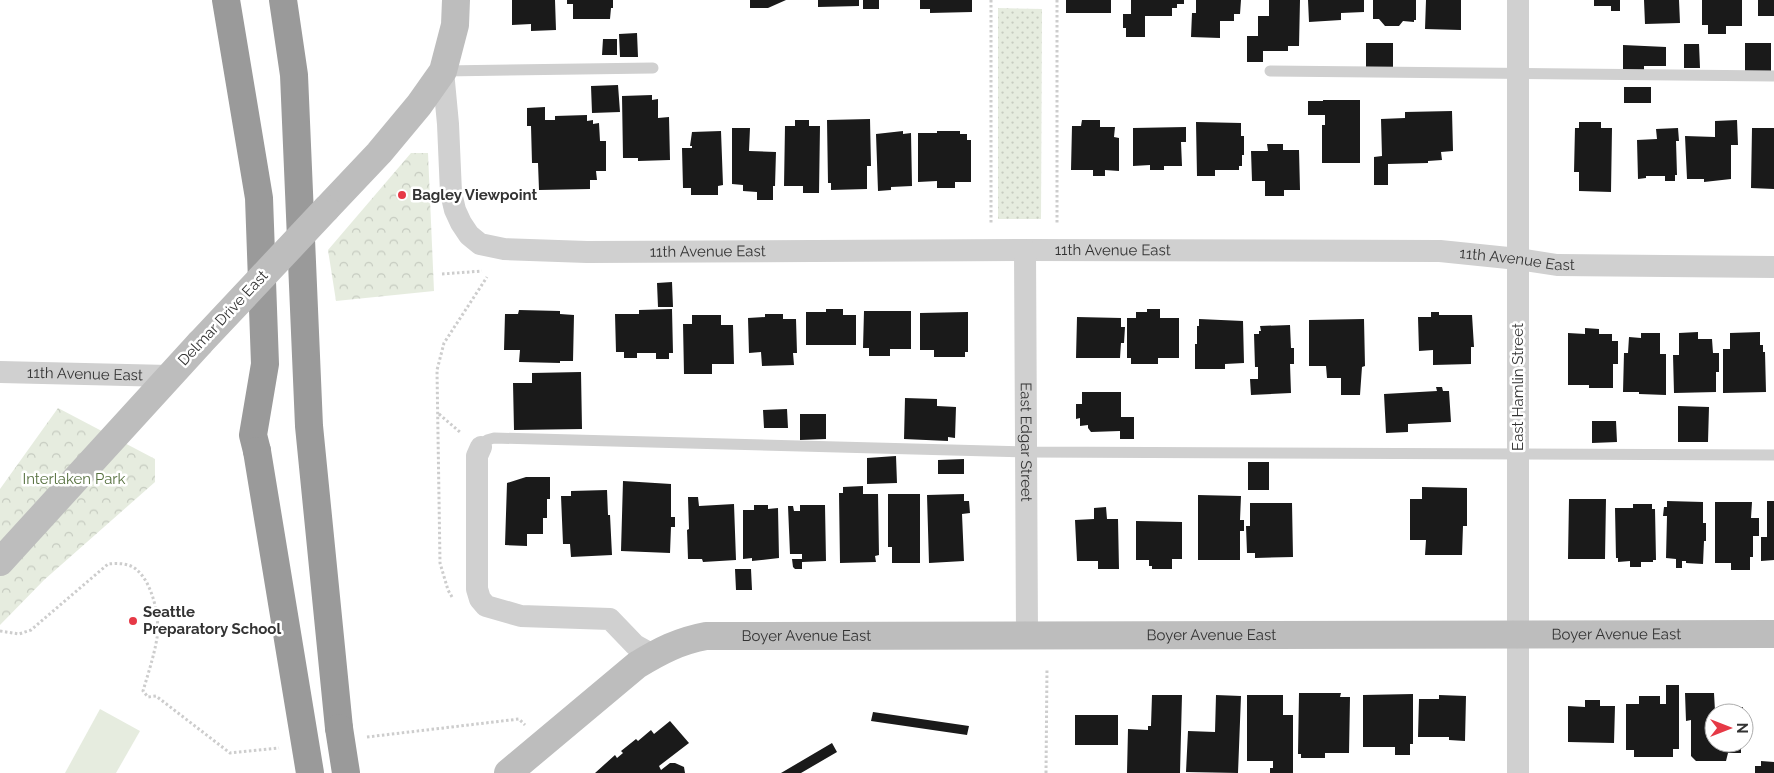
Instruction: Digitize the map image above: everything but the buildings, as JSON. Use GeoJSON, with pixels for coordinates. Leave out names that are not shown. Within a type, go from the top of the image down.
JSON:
{"type":"FeatureCollection","features":[{"type":"Feature","properties":{"kind":"highway"},"geometry":{"type":"LineString","coordinates":[[226,0],[259,198],[265,364],[255,443],[310,773]]}},
{"type":"Feature","properties":{"kind":"highway"},"geometry":{"type":"LineString","coordinates":[[283,0],[294,75],[309,426],[339,728],[346,773]]}},
{"type":"Feature","properties":{"kind":"highway"},"geometry":{"type":"LineString","coordinates":[[294,75],[303,0]]}},
{"type":"Feature","properties":{"kind":"street","name":"Delmar Drive East"},"geometry":{"type":"LineString","coordinates":[[0,562],[169,376],[380,152],[443,71],[452,44],[456,0]]}},
{"type":"Feature","properties":{"kind":"street","name":"East Hamlin Street"},"geometry":{"type":"LineString","coordinates":[[1518,0],[1518,773]]}},
{"type":"Feature","properties":{"kind":"street","name":"11th Avenue East"},"geometry":{"type":"LineString","coordinates":[[443,71],[448,124],[451,193],[455,210],[461,224],[469,235],[480,244],[504,249],[587,252],[1440,251],[1557,265],[1774,267]]}},
{"type":"Feature","properties":{"kind":"street","name":"East Edgar Street"},"geometry":{"type":"LineString","coordinates":[[1025,250],[1027,635]]}},
{"type":"Feature","properties":{"kind":"street","name":"11th Avenue East"},"geometry":{"type":"LineString","coordinates":[[0,372],[169,376]]}},
{"type":"Feature","properties":{"kind":"street"},"geometry":{"type":"LineString","coordinates":[[472,440],[477,456],[477,589],[480,598],[486,606],[521,616],[610,619],[635,644],[653,655]]}},
{"type":"Feature","properties":{"kind":"street","name":"Boyer Avenue East"},"geometry":{"type":"LineString","coordinates":[[508,773],[637,665],[684,640],[720,635],[1774,634]]}},
{"type":"Feature","properties":{"kind":"lane"},"geometry":{"type":"LineString","coordinates":[[443,71],[653,68]]}},
{"type":"Feature","properties":{"kind":"lane"},"geometry":{"type":"LineString","coordinates":[[1270,71],[1774,76]]}},
{"type":"Feature","properties":{"kind":"lane"},"geometry":{"type":"LineString","coordinates":[[472,440],[494,438],[1027,452],[1774,455]]}},
{"type":"Feature","properties":{"kind":"path"},"geometry":{"type":"LineString","coordinates":[[991,0],[991,224]]}},
{"type":"Feature","properties":{"kind":"path"},"geometry":{"type":"LineString","coordinates":[[1057,0],[1057,224]]}},
{"type":"Feature","properties":{"kind":"path"},"geometry":{"type":"LineString","coordinates":[[442,274],[488,270]]}},
{"type":"Feature","properties":{"kind":"path"},"geometry":{"type":"LineString","coordinates":[[448,590],[440,563],[437,370],[444,343],[487,276]]}},
{"type":"Feature","properties":{"kind":"path"},"geometry":{"type":"LineString","coordinates":[[438,414],[472,440]]}},
{"type":"Feature","properties":{"kind":"path"},"geometry":{"type":"LineString","coordinates":[[0,631],[19,634],[31,630],[108,564],[118,562],[136,568],[151,589],[156,612],[157,637],[143,691],[148,697],[156,696]]}},
{"type":"Feature","properties":{"kind":"path"},"geometry":{"type":"LineString","coordinates":[[1046,773],[1047,668]]}},
{"type":"Feature","properties":{"kind":"green space"},"geometry":{"type":"Polygon","coordinates":[[[998,8],[1042,9],[1041,219],[998,219],[998,8]]]}},
{"type":"Feature","properties":{"kind":"green space","name":"Bagley Viewpoint"},"geometry":{"type":"Polygon","coordinates":[[[411,153],[428,153],[434,291],[336,301],[328,250],[411,153]]]}},
{"type":"Feature","properties":{"kind":"green space","name":"Interlaken Park"},"geometry":{"type":"Polygon","coordinates":[[[58,408],[155,459],[155,482],[44,580],[0,625],[0,489],[58,408]]]}},
{"type":"Feature","properties":{"kind":"green space"},"geometry":{"type":"Polygon","coordinates":[[[100,709],[140,731],[116,773],[65,773],[100,709]]]}},
{"type":"Feature","properties":{"kind":"place","name":"Bagley Viewpoint"},"geometry":{"type":"Point","coordinates":[402,195]}},
{"type":"Feature","properties":{"kind":"place","name":"Seattle Preparatory School"},"geometry":{"type":"Point","coordinates":[133,621]}}]}
